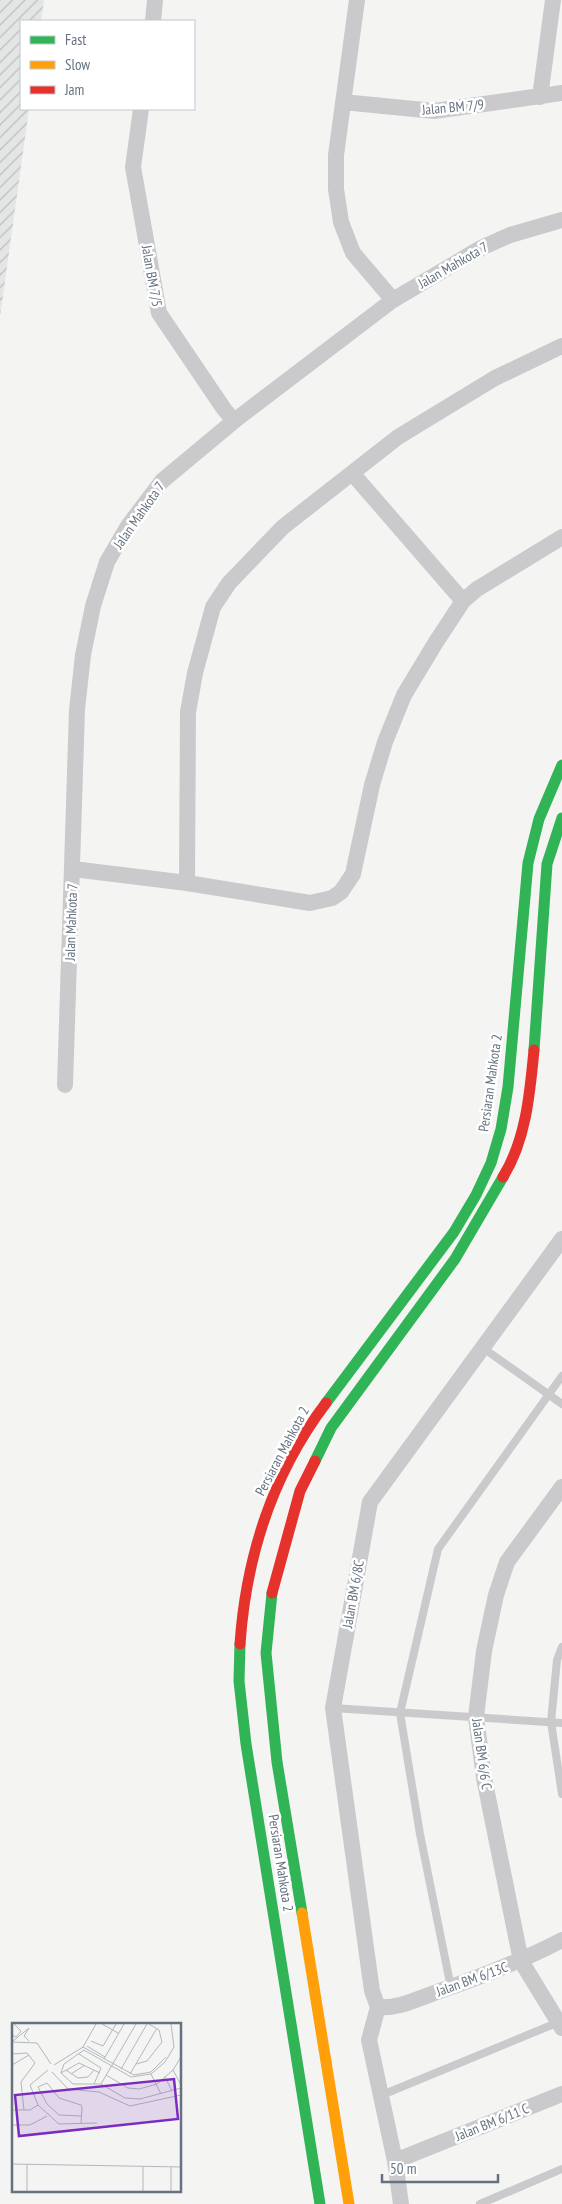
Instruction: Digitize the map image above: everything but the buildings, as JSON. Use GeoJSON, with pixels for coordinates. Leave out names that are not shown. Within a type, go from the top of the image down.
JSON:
{"type":"FeatureCollection","features":[{"type":"Feature","properties":{"kind":"main road","name":"Persiaran Mahkota 2"},"geometry":{"type":"LineString","coordinates":[[320,2204],[246,1744],[239,1674],[242,1610],[250,1567],[267,1511],[282,1476],[316,1416],[454,1232],[476,1195],[491,1162],[501,1129],[508,1087],[528,863],[539,819],[554,778],[562,765]]}},
{"type":"Feature","properties":{"kind":"main road","name":"Persiaran Mahkota 2"},"geometry":{"type":"LineString","coordinates":[[348,2204],[277,1762],[266,1653],[272,1589],[286,1534],[300,1491],[331,1428],[455,1259],[507,1171],[523,1127],[530,1093],[547,864],[562,818]]}},
{"type":"Feature","properties":{"kind":"main road"},"geometry":{"type":"LineString","coordinates":[[316,1416],[331,1428]]}},
{"type":"Feature","properties":{"kind":"street"},"geometry":{"type":"LineString","coordinates":[[152,20],[155,0]]}},
{"type":"Feature","properties":{"kind":"street"},"geometry":{"type":"LineString","coordinates":[[356,0],[336,155],[336,188],[341,222],[354,253],[393,300]]}},
{"type":"Feature","properties":{"kind":"street"},"geometry":{"type":"LineString","coordinates":[[540,97],[553,0]]}},
{"type":"Feature","properties":{"kind":"street","name":"Jalan BM 7/9"},"geometry":{"type":"LineString","coordinates":[[343,102],[434,111],[562,93]]}},
{"type":"Feature","properties":{"kind":"street","name":"Jalan BM 7/5"},"geometry":{"type":"LineString","coordinates":[[141,110],[133,167],[159,313],[234,421]]}},
{"type":"Feature","properties":{"kind":"street","name":"Jalan Mahkota 7"},"geometry":{"type":"LineString","coordinates":[[65,1085],[73,869],[74,768],[83,655],[93,606],[107,562],[128,526],[162,481],[234,421],[393,300],[481,248],[510,235],[562,220]]}},
{"type":"Feature","properties":{"kind":"street"},"geometry":{"type":"LineString","coordinates":[[187,883],[188,712],[195,673],[213,607],[234,577],[283,527],[406,432],[495,378],[562,346]]}},
{"type":"Feature","properties":{"kind":"street"},"geometry":{"type":"LineString","coordinates":[[352,473],[463,602]]}},
{"type":"Feature","properties":{"kind":"street"},"geometry":{"type":"LineString","coordinates":[[73,869],[187,883],[310,903],[332,898],[341,892],[353,874],[372,785],[385,742],[404,696],[463,602],[477,589],[562,537]]}},
{"type":"Feature","properties":{"kind":"street","name":"Jalan BM 6/8C"},"geometry":{"type":"LineString","coordinates":[[378,2007],[372,1991],[333,1708],[370,1502],[562,1239]]}},
{"type":"Feature","properties":{"kind":"street","name":"Jalan BM 6/6 C"},"geometry":{"type":"LineString","coordinates":[[560,2025],[521,1961],[484,1778],[476,1718],[484,1651],[496,1594],[507,1562],[562,1487]]}},
{"type":"Feature","properties":{"kind":"street","name":"Jalan BM 6/13C"},"geometry":{"type":"LineString","coordinates":[[378,2007],[392,2008],[451,1988],[521,1961],[562,1940]]}},
{"type":"Feature","properties":{"kind":"street"},"geometry":{"type":"LineString","coordinates":[[378,2007],[369,2040],[395,2161],[401,2204]]}},
{"type":"Feature","properties":{"kind":"street","name":"Jalan BM 6/11 C"},"geometry":{"type":"LineString","coordinates":[[395,2161],[562,2094]]}},
{"type":"Feature","properties":{"kind":"lane"},"geometry":{"type":"LineString","coordinates":[[484,1348],[562,1404]]}},
{"type":"Feature","properties":{"kind":"lane"},"geometry":{"type":"LineString","coordinates":[[451,1988],[420,1834],[400,1713],[438,1549],[562,1376]]}},
{"type":"Feature","properties":{"kind":"lane"},"geometry":{"type":"LineString","coordinates":[[562,1647],[557,1660],[551,1722],[562,1794]]}},
{"type":"Feature","properties":{"kind":"lane"},"geometry":{"type":"LineString","coordinates":[[333,1708],[562,1723]]}},
{"type":"Feature","properties":{"kind":"lane"},"geometry":{"type":"LineString","coordinates":[[382,2095],[560,2025]]}},
{"type":"Feature","properties":{"kind":"lane"},"geometry":{"type":"LineString","coordinates":[[480,2204],[562,2169]]}},
{"type":"Feature","properties":{"kind":"shaded area"},"geometry":{"type":"Polygon","coordinates":[[[0,0],[44,0],[41,20],[20,20],[20,110],[29,110],[0,317],[0,0]]]}},
{"type":"Feature","properties":{"kind":"traffic: fast"},"geometry":{"type":"LineString","coordinates":[[326,1403],[454,1232],[476,1195],[491,1163],[501,1129],[508,1087],[528,863],[539,819],[562,765]]}},
{"type":"Feature","properties":{"kind":"traffic: fast"},"geometry":{"type":"LineString","coordinates":[[534,1050],[547,864],[562,818]]}},
{"type":"Feature","properties":{"kind":"traffic: fast"},"geometry":{"type":"LineString","coordinates":[[315,1461],[331,1428],[455,1259],[503,1177]]}},
{"type":"Feature","properties":{"kind":"traffic: fast"},"geometry":{"type":"LineString","coordinates":[[272,1593],[266,1653],[277,1762],[302,1913]]}},
{"type":"Feature","properties":{"kind":"traffic: fast"},"geometry":{"type":"LineString","coordinates":[[240,1644],[239,1681],[246,1744],[320,2204]]}},
{"type":"Feature","properties":{"kind":"traffic: slow"},"geometry":{"type":"LineString","coordinates":[[302,1913],[349,2204]]}},
{"type":"Feature","properties":{"kind":"traffic: jam"},"geometry":{"type":"LineString","coordinates":[[503,1177],[517,1148],[526,1116],[534,1050]]}},
{"type":"Feature","properties":{"kind":"traffic: jam"},"geometry":{"type":"LineString","coordinates":[[240,1644],[249,1579],[265,1517],[291,1458],[307,1430],[326,1403]]}},
{"type":"Feature","properties":{"kind":"traffic: jam"},"geometry":{"type":"LineString","coordinates":[[272,1593],[300,1491],[315,1461]]}}]}
